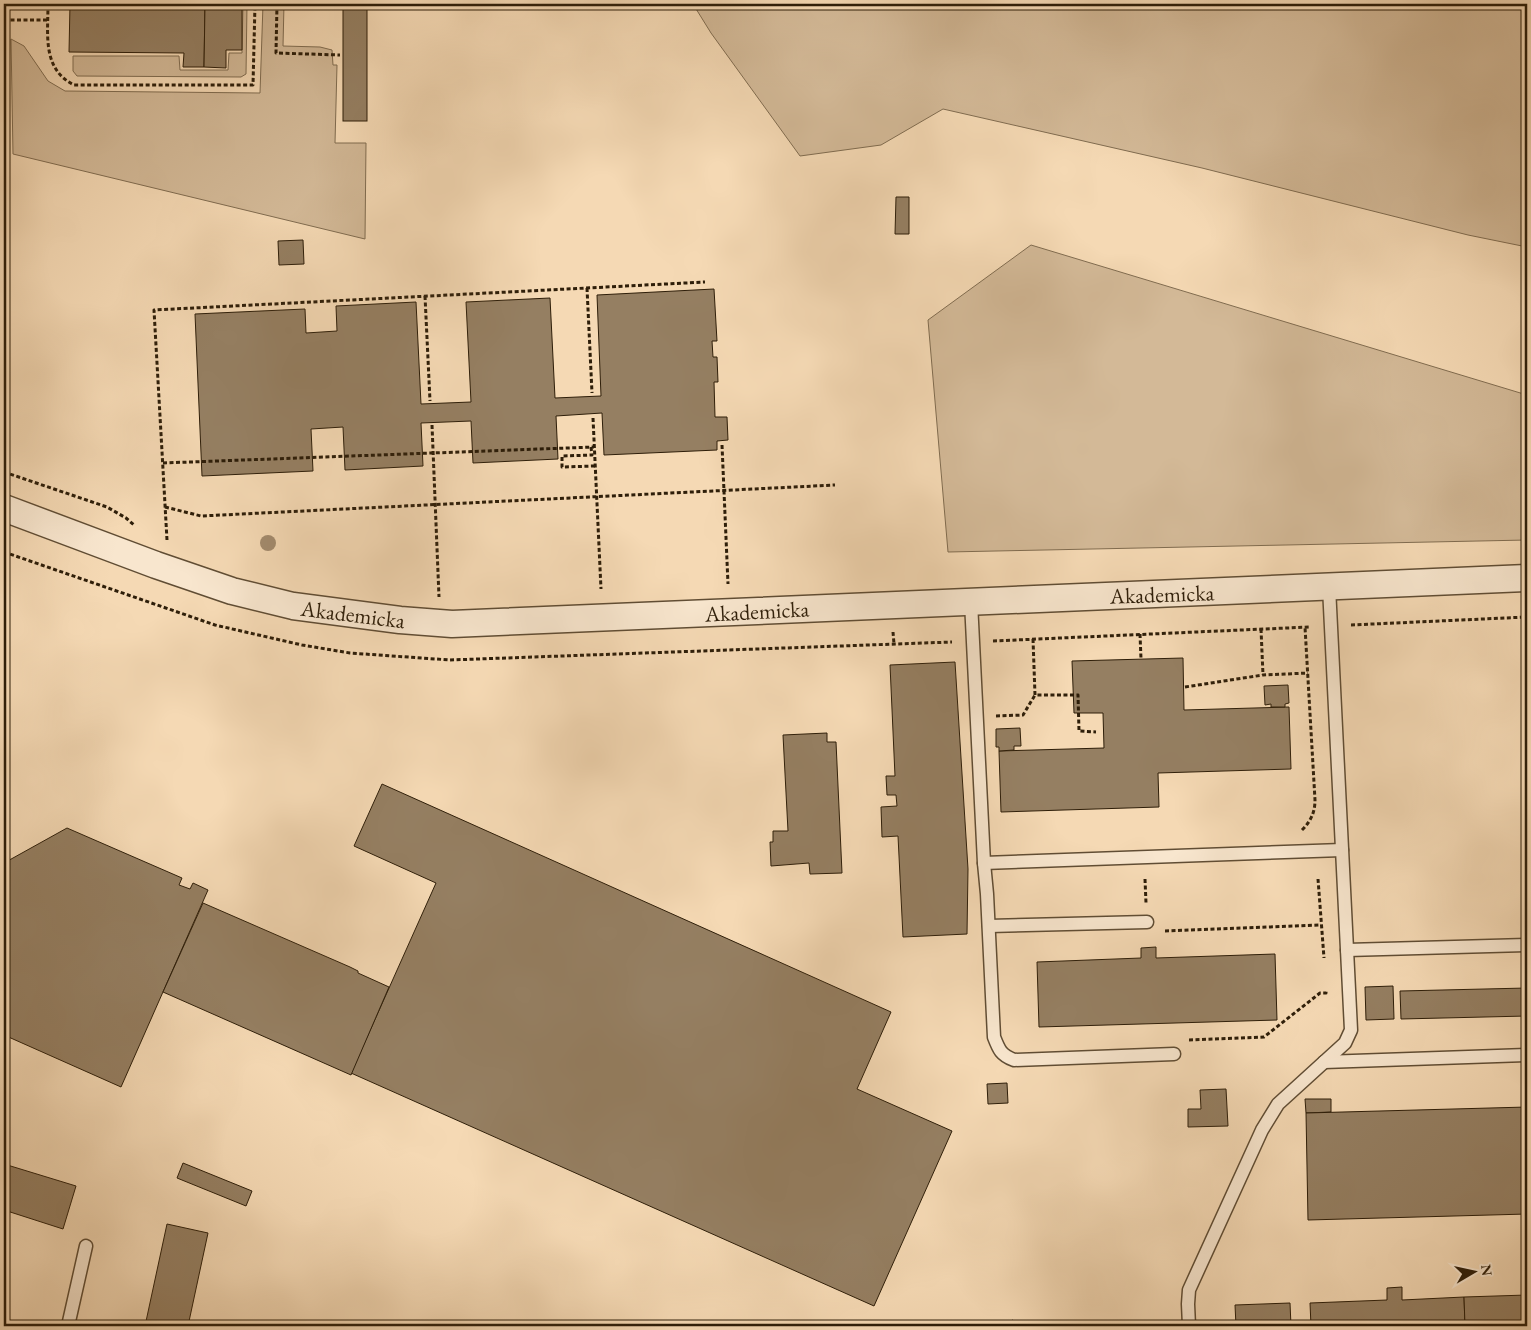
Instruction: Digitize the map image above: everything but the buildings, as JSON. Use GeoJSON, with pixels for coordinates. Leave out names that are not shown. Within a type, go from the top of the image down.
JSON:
{"type":"FeatureCollection","features":[{"type":"Feature","properties":{"kind":"street","name":"Akademicka"},"geometry":{"type":"LineString","coordinates":[[4,508],[156,565],[232,591],[293,606],[400,620],[452,624],[1527,578]]}},
{"type":"Feature","properties":{"kind":"lane"},"geometry":{"type":"LineString","coordinates":[[1189,1326],[1189,1290],[1262,1130],[1278,1104],[1346,1043],[1351,1030],[1329,587]]}},
{"type":"Feature","properties":{"kind":"lane"},"geometry":{"type":"LineString","coordinates":[[971,602],[994,1037],[998,1048],[1005,1057],[1014,1060],[1174,1054]]}},
{"type":"Feature","properties":{"kind":"lane"},"geometry":{"type":"LineString","coordinates":[[984,863],[1342,850]]}},
{"type":"Feature","properties":{"kind":"lane"},"geometry":{"type":"LineString","coordinates":[[989,926],[1147,922]]}},
{"type":"Feature","properties":{"kind":"lane"},"geometry":{"type":"LineString","coordinates":[[1347,950],[1527,945]]}},
{"type":"Feature","properties":{"kind":"lane"},"geometry":{"type":"LineString","coordinates":[[1324,1062],[1527,1055]]}},
{"type":"Feature","properties":{"kind":"lane"},"geometry":{"type":"LineString","coordinates":[[68,1326],[86,1246]]}},
{"type":"Feature","properties":{"kind":"path"},"geometry":{"type":"LineString","coordinates":[[48,4],[49,51],[52,62],[57,73],[64,80],[74,85],[253,85],[254,4]]}},
{"type":"Feature","properties":{"kind":"path"},"geometry":{"type":"LineString","coordinates":[[277,4],[276,53],[340,55]]}},
{"type":"Feature","properties":{"kind":"path"},"geometry":{"type":"LineString","coordinates":[[4,20],[48,20]]}},
{"type":"Feature","properties":{"kind":"path"},"geometry":{"type":"LineString","coordinates":[[160,540],[168,542],[154,310],[705,282]]}},
{"type":"Feature","properties":{"kind":"path"},"geometry":{"type":"LineString","coordinates":[[587,288],[592,393]]}},
{"type":"Feature","properties":{"kind":"path"},"geometry":{"type":"LineString","coordinates":[[425,296],[430,401]]}},
{"type":"Feature","properties":{"kind":"path"},"geometry":{"type":"LineString","coordinates":[[593,418],[602,597]]}},
{"type":"Feature","properties":{"kind":"path"},"geometry":{"type":"LineString","coordinates":[[431,600],[440,600],[432,425]]}},
{"type":"Feature","properties":{"kind":"path"},"geometry":{"type":"LineString","coordinates":[[722,445],[728,592]]}},
{"type":"Feature","properties":{"kind":"path"},"geometry":{"type":"LineString","coordinates":[[163,463],[593,447]]}},
{"type":"Feature","properties":{"kind":"path"},"geometry":{"type":"LineString","coordinates":[[593,447],[592,454],[562,456],[562,467],[595,466]]}},
{"type":"Feature","properties":{"kind":"path"},"geometry":{"type":"LineString","coordinates":[[4,472],[107,507],[126,518],[138,529]]}},
{"type":"Feature","properties":{"kind":"path"},"geometry":{"type":"LineString","coordinates":[[165,507],[201,516],[835,485]]}},
{"type":"Feature","properties":{"kind":"path"},"geometry":{"type":"LineString","coordinates":[[1295,835],[1310,822],[1315,807],[1305,627],[1527,617]]}},
{"type":"Feature","properties":{"kind":"path"},"geometry":{"type":"LineString","coordinates":[[1262,629],[1263,675]]}},
{"type":"Feature","properties":{"kind":"path"},"geometry":{"type":"LineString","coordinates":[[1140,634],[1141,659]]}},
{"type":"Feature","properties":{"kind":"path"},"geometry":{"type":"LineString","coordinates":[[990,716],[1023,714],[1035,695],[1033,639]]}},
{"type":"Feature","properties":{"kind":"path"},"geometry":{"type":"LineString","coordinates":[[1185,687],[1263,675],[1308,673]]}},
{"type":"Feature","properties":{"kind":"path"},"geometry":{"type":"LineString","coordinates":[[1035,695],[1078,695],[1080,731],[1096,732]]}},
{"type":"Feature","properties":{"kind":"path"},"geometry":{"type":"LineString","coordinates":[[1144,856],[1147,931],[1322,925]]}},
{"type":"Feature","properties":{"kind":"path"},"geometry":{"type":"LineString","coordinates":[[1318,879],[1324,964]]}},
{"type":"Feature","properties":{"kind":"path"},"geometry":{"type":"LineString","coordinates":[[1174,1054],[1172,1041],[1264,1037],[1320,993],[1326,993],[1326,983]]}},
{"type":"Feature","properties":{"kind":"shaded area"},"geometry":{"type":"Polygon","coordinates":[[[243,4],[247,4],[246,74],[241,77],[77,76],[73,71],[73,56],[179,56],[180,70],[228,70],[229,53],[242,53],[243,4]]]}},
{"type":"Feature","properties":{"kind":"shaded area"},"geometry":{"type":"Polygon","coordinates":[[[263,4],[284,4],[283,46],[320,47],[332,50],[333,65],[337,65],[335,143],[366,143],[365,239],[13,154],[11,39],[24,46],[48,81],[65,91],[260,93],[263,4]]]}},
{"type":"Feature","properties":{"kind":"shaded area"},"geometry":{"type":"Polygon","coordinates":[[[693,4],[1527,4],[1527,247],[1468,235],[1202,168],[943,109],[881,145],[800,156],[711,33],[693,4]]]}},
{"type":"Feature","properties":{"kind":"shaded area"},"geometry":{"type":"Polygon","coordinates":[[[1031,245],[1527,395],[1527,540],[948,552],[928,320],[1031,245]]]}}]}
